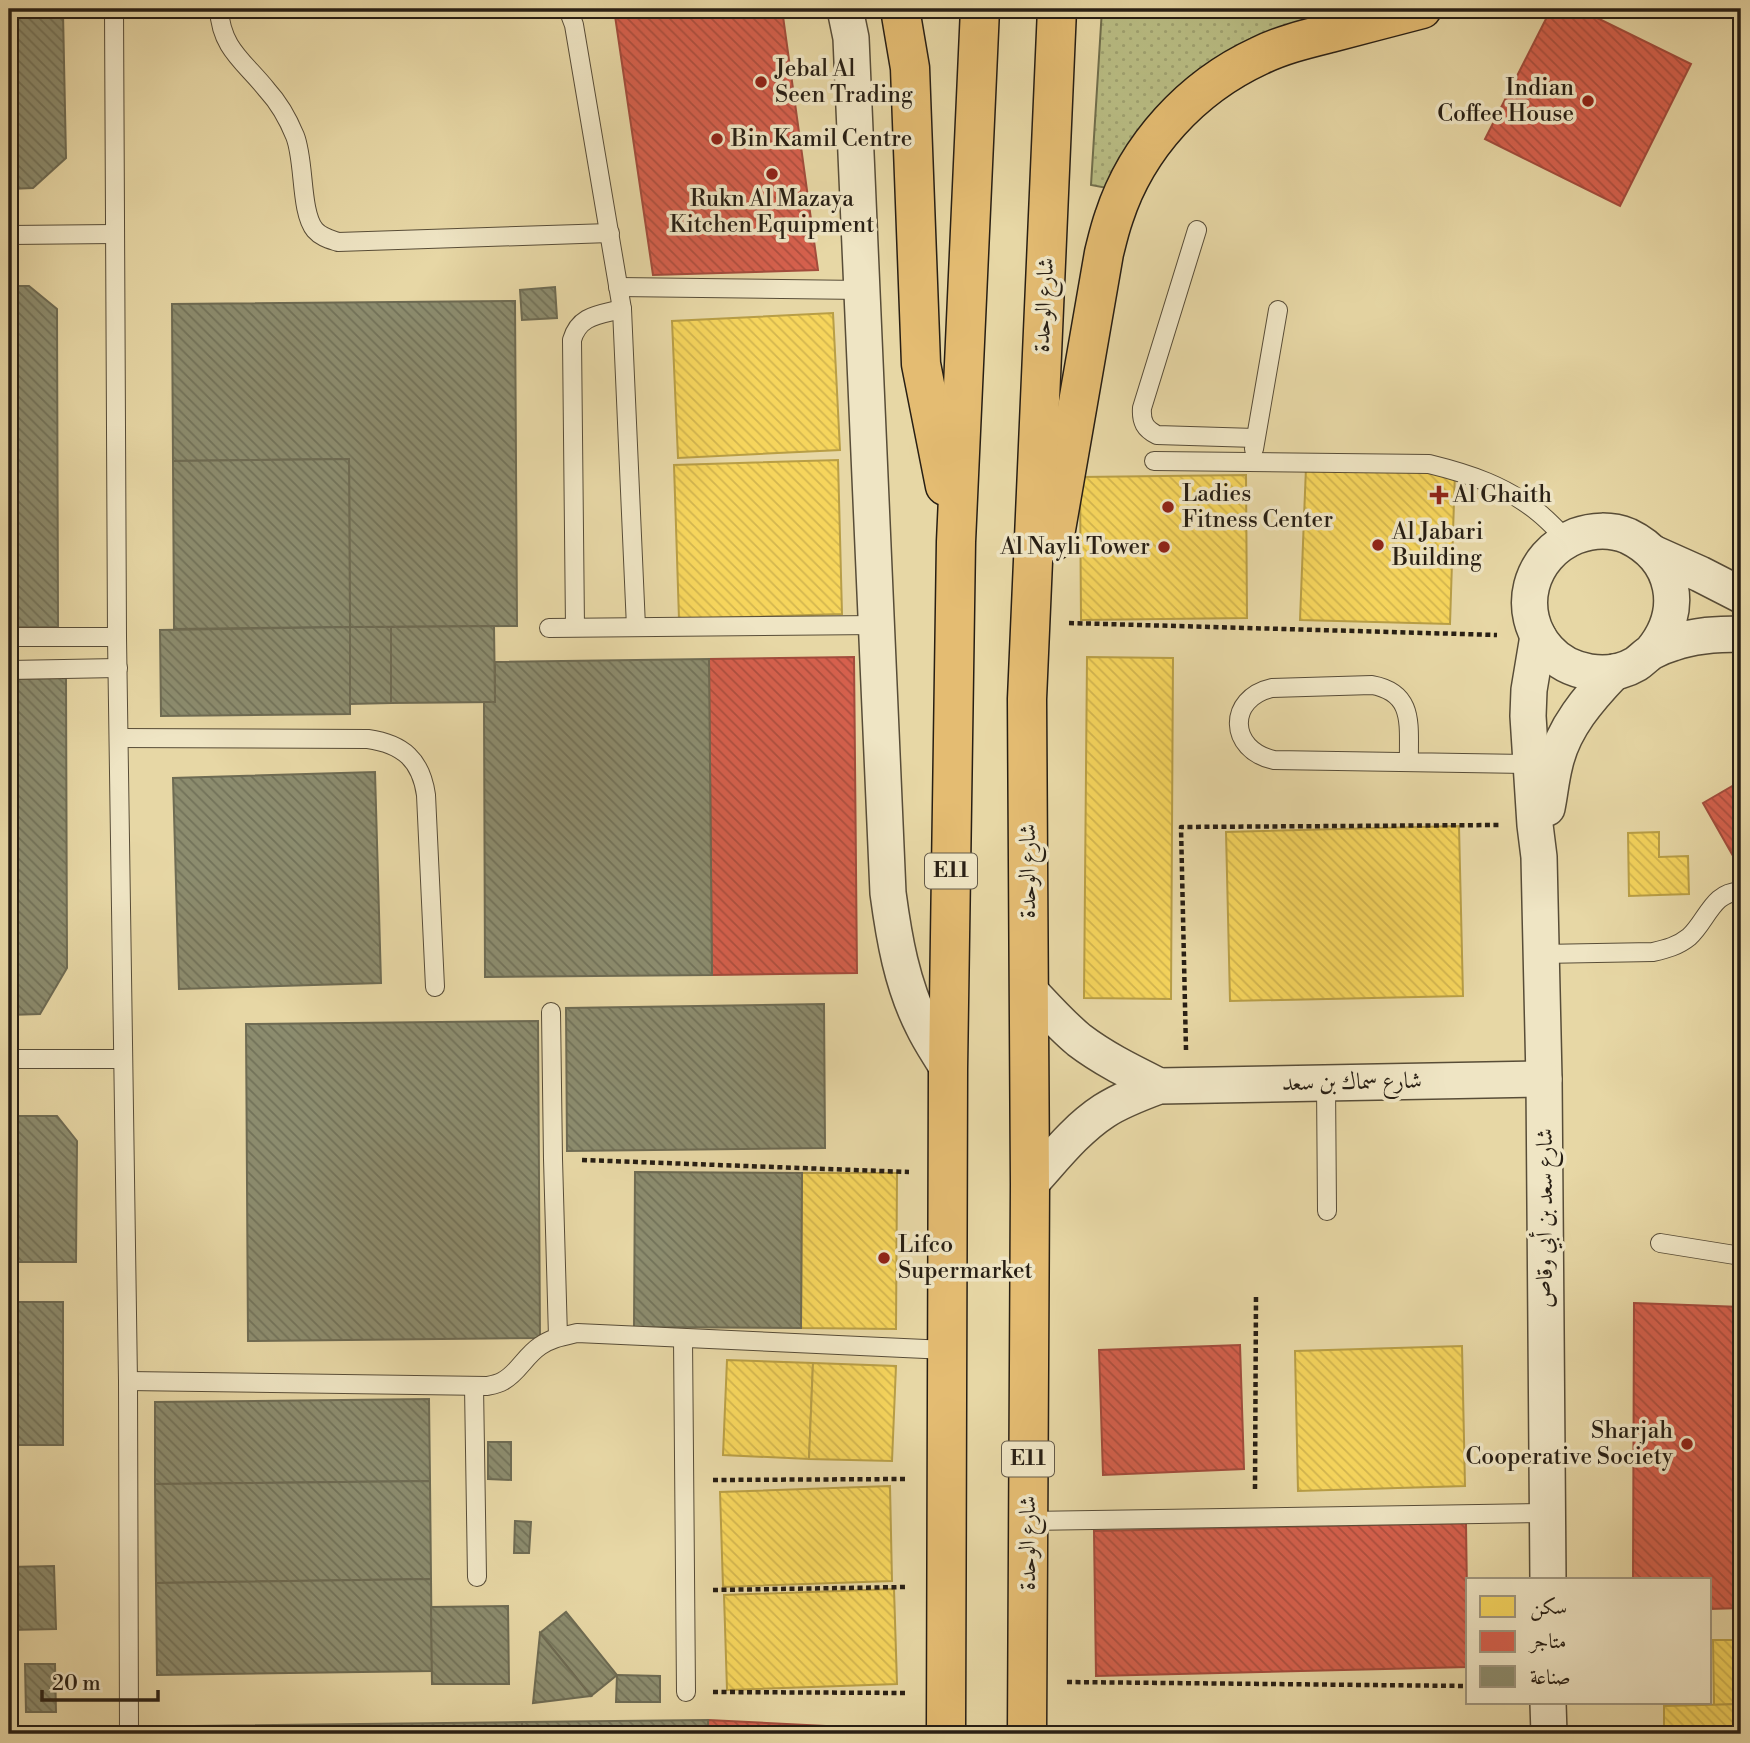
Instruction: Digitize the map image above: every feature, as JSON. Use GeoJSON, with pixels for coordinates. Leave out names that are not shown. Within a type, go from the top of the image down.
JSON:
{"type":"FeatureCollection","features":[{"type":"Feature","properties":{"kind":"highway"},"geometry":{"type":"LineString","coordinates":[[900,9],[910,68],[921,364],[956,542]]}},
{"type":"Feature","properties":{"kind":"highway","name":"E11"},"geometry":{"type":"LineString","coordinates":[[946,1734],[948,1069],[956,542],[980,9]]}},
{"type":"Feature","properties":{"kind":"highway","name":"شارع الوحدة"},"geometry":{"type":"LineString","coordinates":[[1027,1734],[1030,1184],[1027,699],[1057,9]]}},
{"type":"Feature","properties":{"kind":"highway"},"geometry":{"type":"LineString","coordinates":[[1027,699],[1104,253],[1114,216],[1128,182],[1147,150],[1170,120],[1196,95],[1227,73],[1260,55],[1295,42],[1422,9]]}},
{"type":"Feature","properties":{"kind":"street"},"geometry":{"type":"LineString","coordinates":[[845,9],[850,38],[888,893],[894,939],[906,983],[922,1026],[948,1069]]}},
{"type":"Feature","properties":{"kind":"street"},"geometry":{"type":"LineString","coordinates":[[1603,530],[1622,534],[1653,553],[1669,580],[1672,610],[1662,639],[1652,651],[1635,664],[1614,672],[1597,673],[1579,670],[1548,651],[1531,618],[1529,600],[1532,581],[1540,564],[1552,550],[1567,540],[1603,530]]}},
{"type":"Feature","properties":{"kind":"street"},"geometry":{"type":"LineString","coordinates":[[1653,553],[1700,573],[1741,595]]}},
{"type":"Feature","properties":{"kind":"street"},"geometry":{"type":"LineString","coordinates":[[1652,651],[1698,636],[1741,634]]}},
{"type":"Feature","properties":{"kind":"street","name":"شارع سعد بن أبي وقاص"},"geometry":{"type":"LineString","coordinates":[[1538,636],[1529,690],[1528,716],[1537,841],[1544,1079],[1548,1578]]}},
{"type":"Feature","properties":{"kind":"street","name":"شارع سعد بن أبي وقاص"},"geometry":{"type":"LineString","coordinates":[[1537,841],[1555,763],[1565,737],[1595,692],[1614,672]]}},
{"type":"Feature","properties":{"kind":"street","name":"شارع سماك بن سعد"},"geometry":{"type":"LineString","coordinates":[[1029,990],[1079,1040],[1121,1068],[1173,1086]]}},
{"type":"Feature","properties":{"kind":"street","name":"شارع سماك بن سعد"},"geometry":{"type":"LineString","coordinates":[[1030,1184],[1094,1118],[1125,1099],[1173,1086],[1544,1079]]}},
{"type":"Feature","properties":{"kind":"street"},"geometry":{"type":"LineString","coordinates":[[1548,1704],[1549,1734]]}},
{"type":"Feature","properties":{"kind":"lane"},"geometry":{"type":"LineString","coordinates":[[114,9],[117,637],[128,1381],[129,1734]]}},
{"type":"Feature","properties":{"kind":"lane"},"geometry":{"type":"LineString","coordinates":[[219,9],[228,45],[267,88],[296,138],[309,221],[316,232],[326,239],[338,242],[610,233]]}},
{"type":"Feature","properties":{"kind":"lane"},"geometry":{"type":"LineString","coordinates":[[568,9],[622,309],[636,627]]}},
{"type":"Feature","properties":{"kind":"lane"},"geometry":{"type":"LineString","coordinates":[[1197,230],[1141,418],[1144,426],[1157,435],[1255,438]]}},
{"type":"Feature","properties":{"kind":"lane"},"geometry":{"type":"LineString","coordinates":[[9,235],[115,234]]}},
{"type":"Feature","properties":{"kind":"lane"},"geometry":{"type":"LineString","coordinates":[[618,287],[862,290]]}},
{"type":"Feature","properties":{"kind":"lane"},"geometry":{"type":"LineString","coordinates":[[575,627],[572,340],[581,322],[622,309]]}},
{"type":"Feature","properties":{"kind":"lane"},"geometry":{"type":"LineString","coordinates":[[1251,463],[1278,310]]}},
{"type":"Feature","properties":{"kind":"lane"},"geometry":{"type":"LineString","coordinates":[[1154,461],[1429,464],[1463,472],[1510,492],[1539,513],[1567,540]]}},
{"type":"Feature","properties":{"kind":"lane"},"geometry":{"type":"LineString","coordinates":[[549,628],[877,625]]}},
{"type":"Feature","properties":{"kind":"lane"},"geometry":{"type":"LineString","coordinates":[[9,637],[117,637]]}},
{"type":"Feature","properties":{"kind":"lane"},"geometry":{"type":"LineString","coordinates":[[9,670],[118,668]]}},
{"type":"Feature","properties":{"kind":"lane"},"geometry":{"type":"LineString","coordinates":[[1409,762],[1408,714],[1395,693],[1384,687],[1372,685],[1272,688],[1251,697],[1243,707],[1239,730],[1251,751],[1262,758],[1273,760],[1531,764]]}},
{"type":"Feature","properties":{"kind":"lane"},"geometry":{"type":"LineString","coordinates":[[119,738],[368,739],[396,746],[409,755],[424,781],[426,795],[435,987]]}},
{"type":"Feature","properties":{"kind":"lane"},"geometry":{"type":"LineString","coordinates":[[1541,954],[1665,950],[1688,938],[1721,897],[1728,893],[1741,892]]}},
{"type":"Feature","properties":{"kind":"lane"},"geometry":{"type":"LineString","coordinates":[[551,1012],[558,1337]]}},
{"type":"Feature","properties":{"kind":"lane"},"geometry":{"type":"LineString","coordinates":[[9,1059],[122,1059]]}},
{"type":"Feature","properties":{"kind":"lane"},"geometry":{"type":"LineString","coordinates":[[1326,1083],[1327,1211]]}},
{"type":"Feature","properties":{"kind":"lane"},"geometry":{"type":"LineString","coordinates":[[1661,1243],[1741,1256]]}},
{"type":"Feature","properties":{"kind":"lane"},"geometry":{"type":"LineString","coordinates":[[128,1381],[487,1387],[503,1381],[516,1371],[540,1345],[577,1333],[947,1350]]}},
{"type":"Feature","properties":{"kind":"lane"},"geometry":{"type":"LineString","coordinates":[[683,1338],[686,1692]]}},
{"type":"Feature","properties":{"kind":"lane"},"geometry":{"type":"LineString","coordinates":[[474,1386],[477,1577]]}},
{"type":"Feature","properties":{"kind":"lane"},"geometry":{"type":"LineString","coordinates":[[1028,1521],[1548,1513]]}},
{"type":"Feature","properties":{"kind":"path"},"geometry":{"type":"LineString","coordinates":[[1040,623],[1538,636]]}},
{"type":"Feature","properties":{"kind":"path"},"geometry":{"type":"LineString","coordinates":[[1173,1086],[1181,827],[1537,841]]}},
{"type":"Feature","properties":{"kind":"path"},"geometry":{"type":"LineString","coordinates":[[553,1159],[948,1173]]}},
{"type":"Feature","properties":{"kind":"path"},"geometry":{"type":"LineString","coordinates":[[1255,1518],[1256,1295]]}},
{"type":"Feature","properties":{"kind":"path"},"geometry":{"type":"LineString","coordinates":[[684,1480],[947,1479]]}},
{"type":"Feature","properties":{"kind":"path"},"geometry":{"type":"LineString","coordinates":[[685,1590],[947,1587]]}},
{"type":"Feature","properties":{"kind":"path"},"geometry":{"type":"LineString","coordinates":[[1027,1682],[1466,1686]]}},
{"type":"Feature","properties":{"kind":"path"},"geometry":{"type":"LineString","coordinates":[[686,1692],[946,1693]]}},
{"type":"Feature","properties":{"kind":"green space"},"geometry":{"type":"Polygon","coordinates":[[[1102,9],[1387,9],[1294,26],[1112,189],[1091,185],[1102,9]]]}},
{"type":"Feature","properties":{"kind":"building: سكن"},"geometry":{"type":"Polygon","coordinates":[[[833,313],[840,450],[678,458],[672,321],[833,313]]]}},
{"type":"Feature","properties":{"kind":"building: سكن"},"geometry":{"type":"Polygon","coordinates":[[[838,460],[842,614],[679,619],[674,465],[838,460]]]}},
{"type":"Feature","properties":{"kind":"building: سكن","name":"Al Jabari Building"},"geometry":{"type":"Polygon","coordinates":[[[1306,467],[1455,471],[1450,624],[1300,620],[1306,467]]]}},
{"type":"Feature","properties":{"kind":"building: سكن","name":"Al Nayli Tower"},"geometry":{"type":"Polygon","coordinates":[[[1246,475],[1247,618],[1081,620],[1080,477],[1246,475]]]}},
{"type":"Feature","properties":{"kind":"building: سكن"},"geometry":{"type":"Polygon","coordinates":[[[1087,657],[1173,658],[1171,999],[1084,998],[1087,657]]]}},
{"type":"Feature","properties":{"kind":"building: سكن"},"geometry":{"type":"Polygon","coordinates":[[[1459,826],[1463,996],[1230,1001],[1226,832],[1459,826]]]}},
{"type":"Feature","properties":{"kind":"building: سكن"},"geometry":{"type":"Polygon","coordinates":[[[1659,832],[1659,857],[1688,856],[1689,894],[1629,896],[1628,833],[1659,832]]]}},
{"type":"Feature","properties":{"kind":"building: سكن"},"geometry":{"type":"Polygon","coordinates":[[[802,1173],[897,1173],[896,1329],[801,1328],[802,1173]]]}},
{"type":"Feature","properties":{"kind":"building: سكن"},"geometry":{"type":"Polygon","coordinates":[[[1462,1346],[1465,1486],[1298,1491],[1295,1351],[1462,1346]]]}},
{"type":"Feature","properties":{"kind":"building: سكن"},"geometry":{"type":"Polygon","coordinates":[[[727,1360],[813,1363],[809,1459],[723,1455],[727,1360]]]}},
{"type":"Feature","properties":{"kind":"building: سكن"},"geometry":{"type":"Polygon","coordinates":[[[813,1363],[896,1366],[892,1461],[809,1459],[813,1363]]]}},
{"type":"Feature","properties":{"kind":"building: سكن"},"geometry":{"type":"Polygon","coordinates":[[[890,1486],[892,1581],[723,1587],[720,1492],[890,1486]]]}},
{"type":"Feature","properties":{"kind":"building: سكن"},"geometry":{"type":"Polygon","coordinates":[[[894,1589],[897,1684],[727,1690],[724,1595],[894,1589]]]}},
{"type":"Feature","properties":{"kind":"building: سكن"},"geometry":{"type":"Polygon","coordinates":[[[1713,1640],[1741,1640],[1741,1704],[1714,1705],[1713,1640]]]}},
{"type":"Feature","properties":{"kind":"building: سكن"},"geometry":{"type":"Polygon","coordinates":[[[1741,1704],[1741,1734],[1664,1734],[1664,1706],[1741,1704]]]}},
{"type":"Feature","properties":{"kind":"building: متاجر","name":"Bin Kamil Centre"},"geometry":{"type":"Polygon","coordinates":[[[614,9],[782,9],[818,270],[653,275],[614,9]]]}},
{"type":"Feature","properties":{"kind":"building: متاجر","name":"Indian Coffee House"},"geometry":{"type":"Polygon","coordinates":[[[1551,9],[1579,9],[1691,64],[1620,206],[1485,139],[1551,9]]]}},
{"type":"Feature","properties":{"kind":"building: متاجر"},"geometry":{"type":"Polygon","coordinates":[[[854,657],[857,973],[712,975],[709,659],[854,657]]]}},
{"type":"Feature","properties":{"kind":"building: متاجر"},"geometry":{"type":"Polygon","coordinates":[[[1741,781],[1741,870],[1703,803],[1741,781]]]}},
{"type":"Feature","properties":{"kind":"building: متاجر","name":"Sharjah Cooperative Society"},"geometry":{"type":"Polygon","coordinates":[[[1634,1303],[1741,1307],[1741,1608],[1712,1609],[1712,1578],[1633,1578],[1634,1303]]]}},
{"type":"Feature","properties":{"kind":"building: متاجر"},"geometry":{"type":"Polygon","coordinates":[[[1240,1345],[1244,1469],[1103,1475],[1099,1350],[1240,1345]]]}},
{"type":"Feature","properties":{"kind":"building: متاجر"},"geometry":{"type":"Polygon","coordinates":[[[1466,1523],[1466,1667],[1096,1676],[1094,1531],[1466,1523]]]}},
{"type":"Feature","properties":{"kind":"building: متاجر"},"geometry":{"type":"Polygon","coordinates":[[[708,1720],[884,1729],[883,1734],[708,1734],[708,1720]]]}},
{"type":"Feature","properties":{"kind":"building: صناعة"},"geometry":{"type":"Polygon","coordinates":[[[63,13],[66,158],[33,188],[9,189],[9,15],[63,13]]]}},
{"type":"Feature","properties":{"kind":"building: صناعة"},"geometry":{"type":"Polygon","coordinates":[[[9,286],[29,286],[57,309],[58,627],[9,627],[9,286]]]}},
{"type":"Feature","properties":{"kind":"building: صناعة"},"geometry":{"type":"Polygon","coordinates":[[[555,287],[557,318],[522,320],[520,290],[555,287]]]}},
{"type":"Feature","properties":{"kind":"building: صناعة"},"geometry":{"type":"Polygon","coordinates":[[[515,301],[517,626],[350,627],[349,459],[173,461],[172,304],[515,301]]]}},
{"type":"Feature","properties":{"kind":"building: صناعة"},"geometry":{"type":"Polygon","coordinates":[[[349,459],[350,627],[174,629],[173,461],[349,459]]]}},
{"type":"Feature","properties":{"kind":"building: صناعة"},"geometry":{"type":"Polygon","coordinates":[[[494,626],[495,702],[391,703],[391,627],[494,626]]]}},
{"type":"Feature","properties":{"kind":"building: صناعة"},"geometry":{"type":"Polygon","coordinates":[[[350,627],[350,714],[161,716],[160,630],[350,627]]]}},
{"type":"Feature","properties":{"kind":"building: صناعة"},"geometry":{"type":"Polygon","coordinates":[[[350,627],[391,627],[391,703],[350,704],[350,627]]]}},
{"type":"Feature","properties":{"kind":"building: صناعة"},"geometry":{"type":"Polygon","coordinates":[[[709,659],[712,975],[485,977],[484,702],[495,702],[495,662],[709,659]]]}},
{"type":"Feature","properties":{"kind":"building: صناعة"},"geometry":{"type":"Polygon","coordinates":[[[66,678],[67,968],[40,1014],[9,1015],[9,679],[66,678]]]}},
{"type":"Feature","properties":{"kind":"building: صناعة"},"geometry":{"type":"Polygon","coordinates":[[[375,772],[381,983],[179,989],[173,778],[375,772]]]}},
{"type":"Feature","properties":{"kind":"building: صناعة"},"geometry":{"type":"Polygon","coordinates":[[[824,1004],[825,1148],[567,1151],[566,1008],[824,1004]]]}},
{"type":"Feature","properties":{"kind":"building: صناعة"},"geometry":{"type":"Polygon","coordinates":[[[538,1021],[540,1338],[248,1341],[246,1024],[538,1021]]]}},
{"type":"Feature","properties":{"kind":"building: صناعة"},"geometry":{"type":"Polygon","coordinates":[[[9,1116],[57,1116],[77,1141],[76,1262],[9,1262],[9,1116]]]}},
{"type":"Feature","properties":{"kind":"building: صناعة"},"geometry":{"type":"Polygon","coordinates":[[[635,1172],[802,1173],[801,1328],[634,1327],[635,1172]]]}},
{"type":"Feature","properties":{"kind":"building: صناعة"},"geometry":{"type":"Polygon","coordinates":[[[9,1302],[63,1302],[63,1445],[9,1445],[9,1302]]]}},
{"type":"Feature","properties":{"kind":"building: صناعة"},"geometry":{"type":"Polygon","coordinates":[[[429,1399],[430,1481],[155,1484],[155,1402],[429,1399]]]}},
{"type":"Feature","properties":{"kind":"building: صناعة"},"geometry":{"type":"Polygon","coordinates":[[[488,1442],[511,1442],[511,1480],[488,1479],[488,1442]]]}},
{"type":"Feature","properties":{"kind":"building: صناعة"},"geometry":{"type":"Polygon","coordinates":[[[430,1481],[431,1579],[156,1583],[155,1484],[430,1481]]]}},
{"type":"Feature","properties":{"kind":"building: صناعة"},"geometry":{"type":"Polygon","coordinates":[[[515,1521],[531,1522],[529,1553],[514,1553],[515,1521]]]}},
{"type":"Feature","properties":{"kind":"building: صناعة"},"geometry":{"type":"Polygon","coordinates":[[[54,1566],[56,1629],[9,1630],[9,1567],[54,1566]]]}},
{"type":"Feature","properties":{"kind":"building: صناعة"},"geometry":{"type":"Polygon","coordinates":[[[431,1579],[432,1671],[157,1675],[156,1583],[431,1579]]]}},
{"type":"Feature","properties":{"kind":"building: صناعة"},"geometry":{"type":"Polygon","coordinates":[[[508,1606],[509,1684],[432,1684],[431,1607],[508,1606]]]}},
{"type":"Feature","properties":{"kind":"building: صناعة"},"geometry":{"type":"Polygon","coordinates":[[[566,1612],[617,1675],[591,1696],[540,1633],[566,1612]]]}},
{"type":"Feature","properties":{"kind":"building: صناعة"},"geometry":{"type":"Polygon","coordinates":[[[540,1633],[591,1696],[533,1703],[540,1633]]]}},
{"type":"Feature","properties":{"kind":"building: صناعة"},"geometry":{"type":"Polygon","coordinates":[[[25,1664],[55,1664],[56,1712],[26,1712],[25,1664]]]}},
{"type":"Feature","properties":{"kind":"building: صناعة"},"geometry":{"type":"Polygon","coordinates":[[[617,1675],[660,1676],[660,1702],[616,1702],[617,1675]]]}},
{"type":"Feature","properties":{"kind":"building: صناعة"},"geometry":{"type":"Polygon","coordinates":[[[708,1720],[708,1734],[522,1734],[522,1722],[708,1720]]]}},
{"type":"Feature","properties":{"kind":"building: صناعة"},"geometry":{"type":"Polygon","coordinates":[[[522,1722],[522,1734],[194,1734],[194,1726],[522,1722]]]}},
{"type":"Feature","properties":{"kind":"place","name":"Jebal Al Seen Trading"},"geometry":{"type":"Point","coordinates":[761,82]}},
{"type":"Feature","properties":{"kind":"place","name":"Indian Coffee House"},"geometry":{"type":"Point","coordinates":[1588,101]}},
{"type":"Feature","properties":{"kind":"place","name":"Bin Kamil Centre"},"geometry":{"type":"Point","coordinates":[717,139]}},
{"type":"Feature","properties":{"kind":"place","name":"Rukn Al Mazaya Kitchen Equipment"},"geometry":{"type":"Point","coordinates":[772,174]}},
{"type":"Feature","properties":{"kind":"place","name":"Al Ghaith"},"geometry":{"type":"Point","coordinates":[1439,495]}},
{"type":"Feature","properties":{"kind":"place","name":"Ladies Fitness Center"},"geometry":{"type":"Point","coordinates":[1168,507]}},
{"type":"Feature","properties":{"kind":"place","name":"Al Jabari Building"},"geometry":{"type":"Point","coordinates":[1378,545]}},
{"type":"Feature","properties":{"kind":"place","name":"Al Nayli Tower"},"geometry":{"type":"Point","coordinates":[1164,547]}},
{"type":"Feature","properties":{"kind":"place","name":"Lifco Supermarket"},"geometry":{"type":"Point","coordinates":[884,1258]}},
{"type":"Feature","properties":{"kind":"place","name":"Sharjah Cooperative Society"},"geometry":{"type":"Point","coordinates":[1687,1444]}}]}
